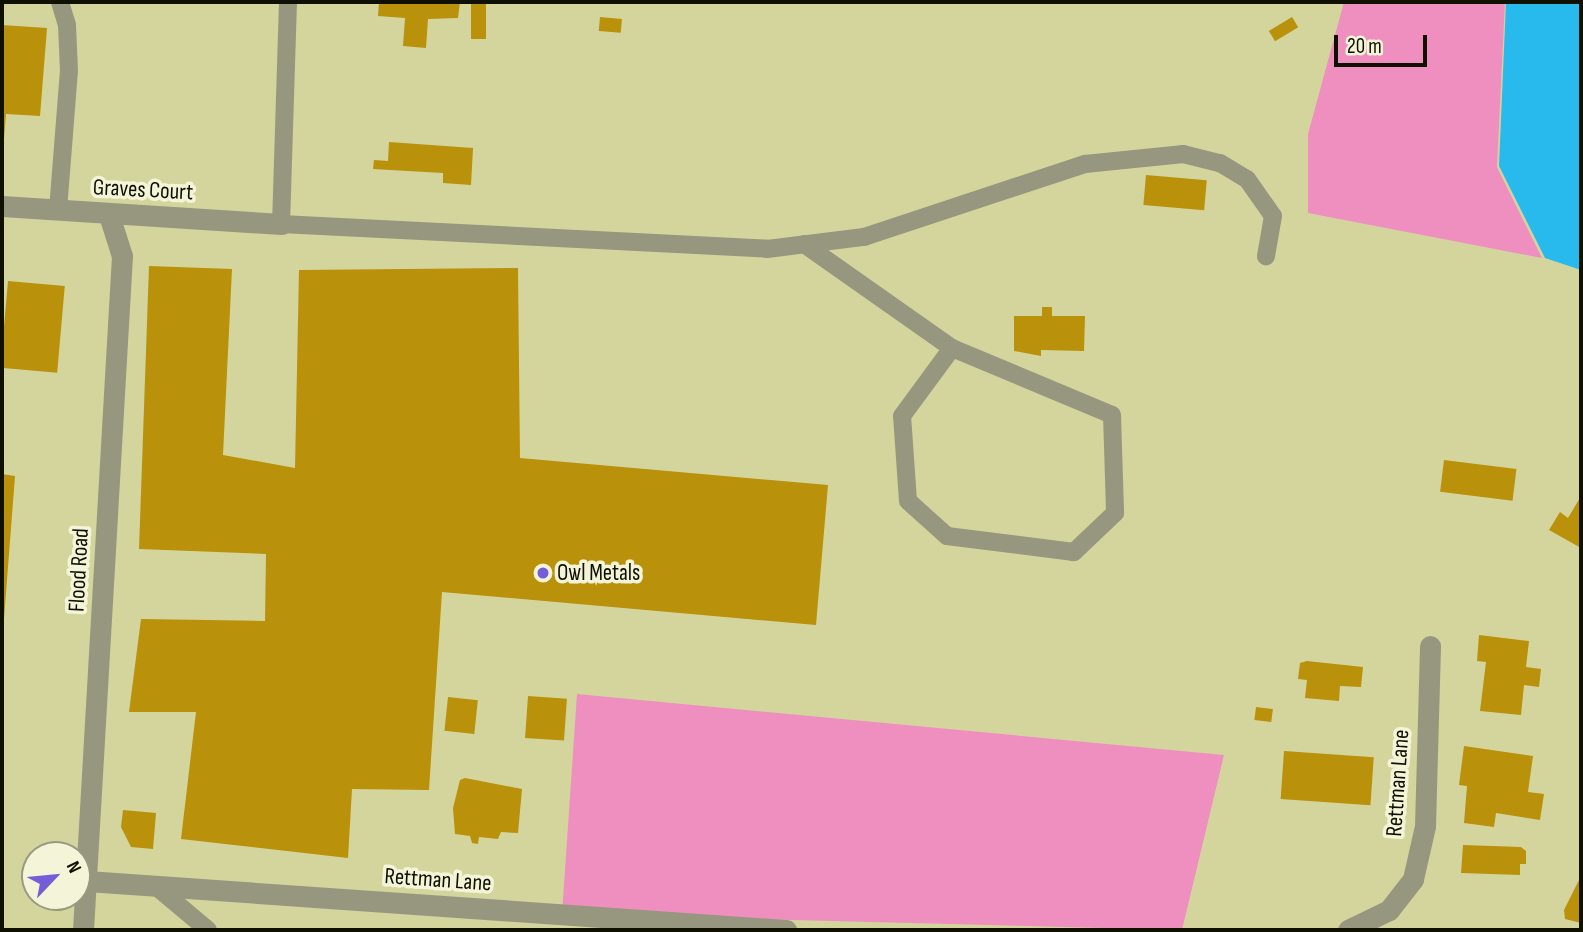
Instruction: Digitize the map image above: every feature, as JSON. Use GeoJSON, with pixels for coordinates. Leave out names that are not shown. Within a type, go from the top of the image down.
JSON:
{"type":"FeatureCollection","features":[{"type":"Feature","properties":{"kind":"street","name":"Graves Court"},"geometry":{"type":"LineString","coordinates":[[2,206],[281,224]]}},
{"type":"Feature","properties":{"kind":"street","name":"Flood Road"},"geometry":{"type":"LineString","coordinates":[[89,841],[122,256],[109,215]]}},
{"type":"Feature","properties":{"kind":"street","name":"Rettman Lane"},"geometry":{"type":"LineString","coordinates":[[1348,930],[1389,910],[1413,878],[1425,826],[1430,646]]}},
{"type":"Feature","properties":{"kind":"street","name":"Rettman Lane"},"geometry":{"type":"LineString","coordinates":[[91,880],[158,888],[786,930]]}},
{"type":"Feature","properties":{"kind":"street","name":"Flood Road"},"geometry":{"type":"LineString","coordinates":[[83,930],[85,911]]}},
{"type":"Feature","properties":{"kind":"lane"},"geometry":{"type":"LineString","coordinates":[[58,210],[69,71],[67,24],[60,2]]}},
{"type":"Feature","properties":{"kind":"lane"},"geometry":{"type":"LineString","coordinates":[[288,2],[281,224],[767,249],[864,237],[1085,164],[1182,154],[1220,163],[1247,179],[1273,216],[1266,256]]}},
{"type":"Feature","properties":{"kind":"lane"},"geometry":{"type":"LineString","coordinates":[[804,244],[952,348],[1112,415],[1115,513],[1074,552],[947,536],[908,502],[902,416],[952,348]]}},
{"type":"Feature","properties":{"kind":"lane"},"geometry":{"type":"LineString","coordinates":[[158,888],[208,930]]}},
{"type":"Feature","properties":{"kind":"shaded area"},"geometry":{"type":"Polygon","coordinates":[[[1344,2],[1505,2],[1497,167],[1542,258],[1308,213],[1308,134],[1344,2]]]}},
{"type":"Feature","properties":{"kind":"shaded area"},"geometry":{"type":"Polygon","coordinates":[[[577,694],[1224,755],[1182,930],[562,914],[577,694]]]}},
{"type":"Feature","properties":{"kind":"water"},"geometry":{"type":"Polygon","coordinates":[[[1506,2],[1581,2],[1581,270],[1545,258],[1499,166],[1506,2]]]}},
{"type":"Feature","properties":{"kind":"building"},"geometry":{"type":"Polygon","coordinates":[[[379,2],[460,2],[458,18],[428,19],[426,48],[403,46],[405,18],[378,16],[379,2]]]}},
{"type":"Feature","properties":{"kind":"building"},"geometry":{"type":"Polygon","coordinates":[[[471,2],[486,2],[486,39],[471,39],[471,2]]]}},
{"type":"Feature","properties":{"kind":"building"},"geometry":{"type":"Polygon","coordinates":[[[600,17],[622,19],[621,33],[599,31],[600,17]]]}},
{"type":"Feature","properties":{"kind":"building"},"geometry":{"type":"Polygon","coordinates":[[[1292,17],[1298,27],[1275,41],[1269,31],[1292,17]]]}},
{"type":"Feature","properties":{"kind":"building"},"geometry":{"type":"Polygon","coordinates":[[[2,25],[47,28],[40,116],[6,114],[4,139],[2,25]]]}},
{"type":"Feature","properties":{"kind":"building"},"geometry":{"type":"Polygon","coordinates":[[[389,142],[473,148],[471,185],[443,183],[443,173],[373,169],[374,160],[388,161],[389,142]]]}},
{"type":"Feature","properties":{"kind":"building"},"geometry":{"type":"Polygon","coordinates":[[[1146,175],[1207,180],[1204,210],[1143,205],[1146,175]]]}},
{"type":"Feature","properties":{"kind":"building","name":"Owl Metals"},"geometry":{"type":"Polygon","coordinates":[[[149,266],[232,269],[223,455],[295,468],[299,270],[518,268],[520,458],[828,485],[816,625],[442,592],[429,790],[352,789],[348,858],[181,839],[196,712],[129,712],[141,619],[265,621],[266,554],[139,549],[149,266]]]}},
{"type":"Feature","properties":{"kind":"building"},"geometry":{"type":"Polygon","coordinates":[[[8,281],[65,286],[57,373],[2,368],[8,281]]]}},
{"type":"Feature","properties":{"kind":"building"},"geometry":{"type":"Polygon","coordinates":[[[1042,307],[1052,307],[1052,316],[1085,316],[1084,351],[1041,350],[1041,356],[1014,351],[1014,316],[1042,316],[1042,307]]]}},
{"type":"Feature","properties":{"kind":"building"},"geometry":{"type":"Polygon","coordinates":[[[1444,460],[1516,469],[1513,501],[1440,492],[1444,460]]]}},
{"type":"Feature","properties":{"kind":"building"},"geometry":{"type":"Polygon","coordinates":[[[2,474],[15,476],[4,619],[2,619],[2,474]]]}},
{"type":"Feature","properties":{"kind":"building"},"geometry":{"type":"Polygon","coordinates":[[[1581,496],[1581,548],[1549,530],[1560,512],[1568,518],[1581,496]]]}},
{"type":"Feature","properties":{"kind":"building"},"geometry":{"type":"Polygon","coordinates":[[[1479,635],[1529,641],[1526,667],[1541,669],[1539,687],[1524,685],[1521,715],[1480,711],[1486,662],[1477,661],[1479,635]]]}},
{"type":"Feature","properties":{"kind":"building"},"geometry":{"type":"Polygon","coordinates":[[[1307,661],[1363,667],[1361,687],[1340,686],[1339,701],[1305,698],[1307,680],[1298,679],[1300,663],[1307,661]]]}},
{"type":"Feature","properties":{"kind":"building"},"geometry":{"type":"Polygon","coordinates":[[[528,696],[567,699],[564,741],[525,738],[528,696]]]}},
{"type":"Feature","properties":{"kind":"building"},"geometry":{"type":"Polygon","coordinates":[[[448,697],[478,700],[474,734],[444,731],[448,697]]]}},
{"type":"Feature","properties":{"kind":"building"},"geometry":{"type":"Polygon","coordinates":[[[1256,707],[1273,709],[1271,722],[1254,720],[1256,707]]]}},
{"type":"Feature","properties":{"kind":"building"},"geometry":{"type":"Polygon","coordinates":[[[1464,746],[1533,756],[1528,792],[1544,794],[1540,820],[1496,813],[1494,827],[1464,823],[1467,786],[1459,785],[1464,746]]]}},
{"type":"Feature","properties":{"kind":"building"},"geometry":{"type":"Polygon","coordinates":[[[1284,751],[1374,757],[1370,805],[1281,799],[1284,751]]]}},
{"type":"Feature","properties":{"kind":"building"},"geometry":{"type":"Polygon","coordinates":[[[465,778],[522,789],[518,833],[501,832],[498,839],[479,837],[478,844],[472,843],[470,836],[455,834],[453,808],[460,780],[465,778]]]}},
{"type":"Feature","properties":{"kind":"building"},"geometry":{"type":"Polygon","coordinates":[[[123,810],[156,813],[153,849],[131,847],[121,827],[123,810]]]}},
{"type":"Feature","properties":{"kind":"building"},"geometry":{"type":"Polygon","coordinates":[[[1463,845],[1521,847],[1526,851],[1526,864],[1520,864],[1520,875],[1461,873],[1463,845]]]}},
{"type":"Feature","properties":{"kind":"building"},"geometry":{"type":"Polygon","coordinates":[[[1581,876],[1581,923],[1565,919],[1564,910],[1581,876]]]}},
{"type":"Feature","properties":{"kind":"place","name":"Owl Metals"},"geometry":{"type":"Point","coordinates":[543,573]}}]}
